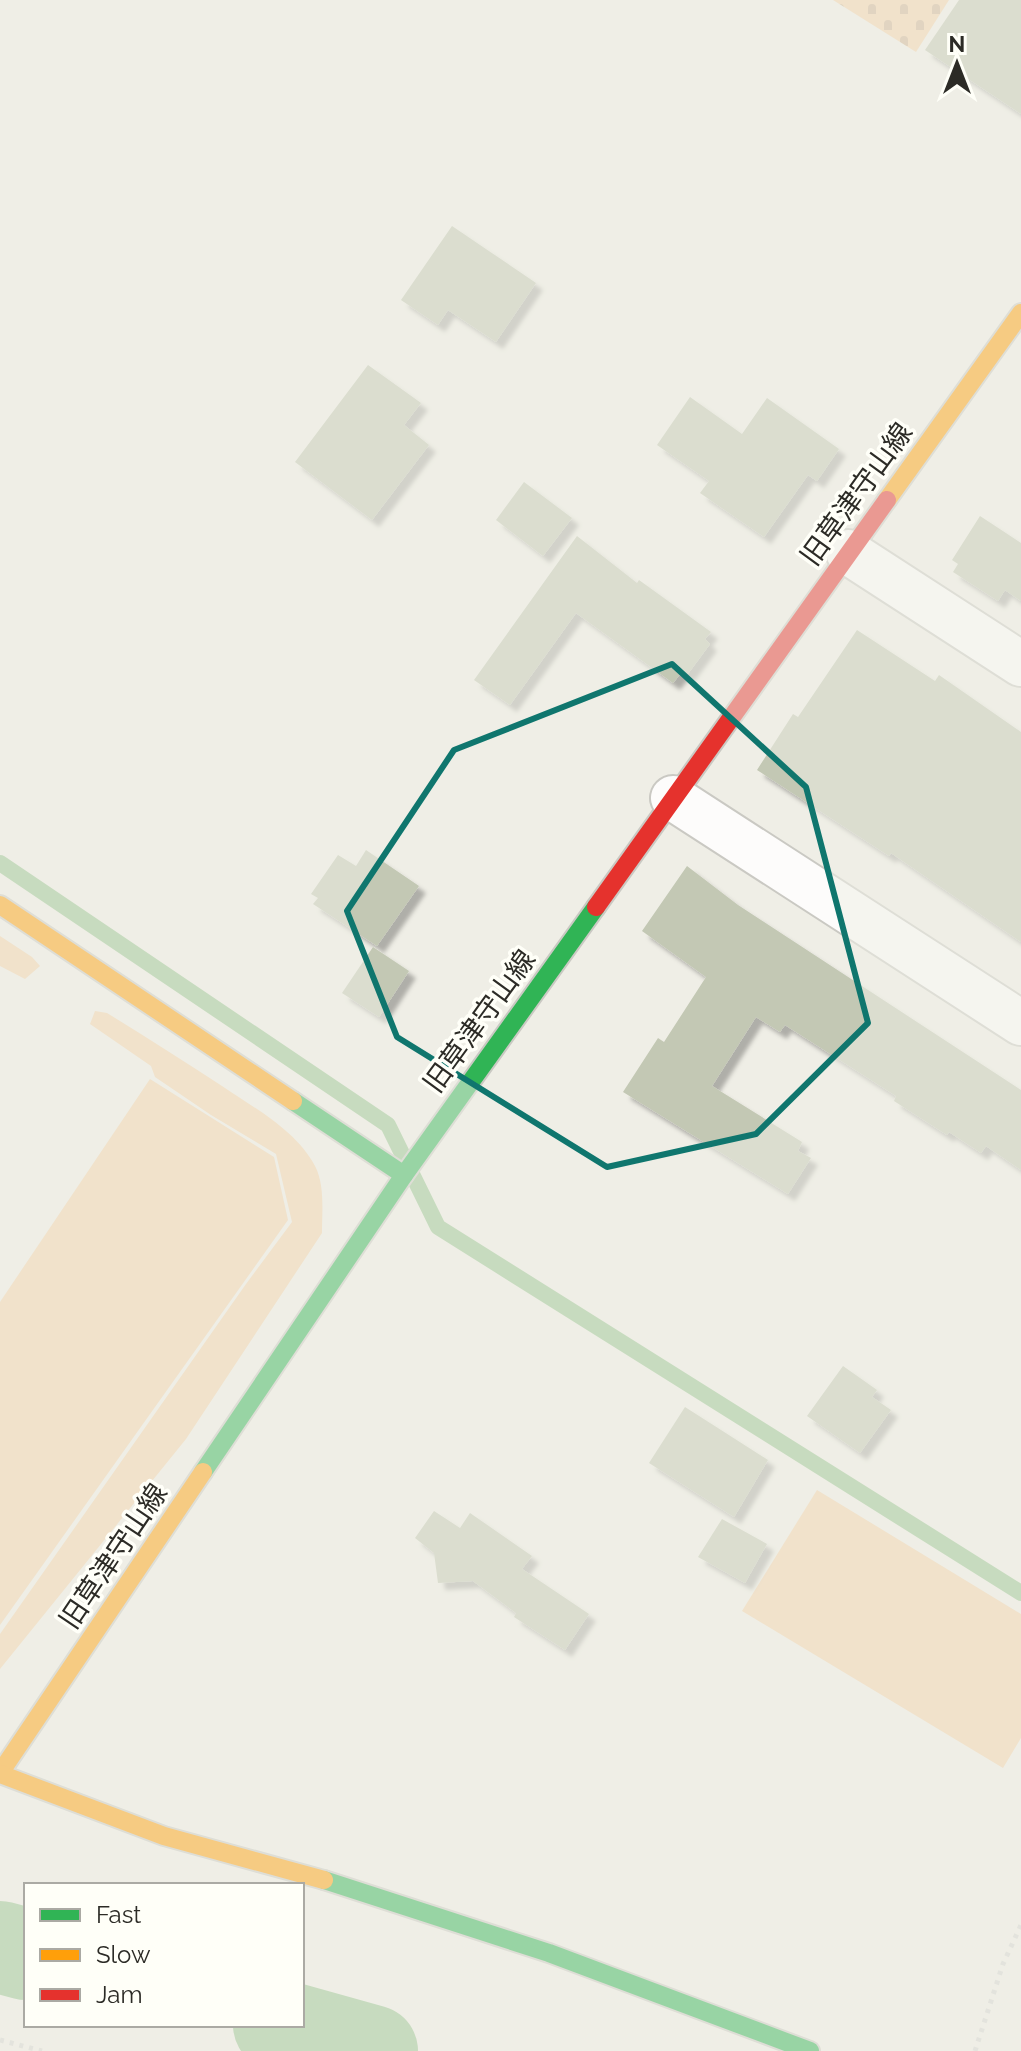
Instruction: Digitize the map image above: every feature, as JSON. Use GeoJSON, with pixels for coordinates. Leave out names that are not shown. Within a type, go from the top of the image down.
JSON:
{"type":"FeatureCollection","features":[{"type":"Feature","properties":{"kind":"street","name":"旧草津守山線"},"geometry":{"type":"LineString","coordinates":[[0,1773],[404,1175],[1021,313]]}},
{"type":"Feature","properties":{"kind":"street"},"geometry":{"type":"LineString","coordinates":[[848,552],[1021,664]]}},
{"type":"Feature","properties":{"kind":"street"},"geometry":{"type":"LineString","coordinates":[[673,798],[1021,1023]]}},
{"type":"Feature","properties":{"kind":"street"},"geometry":{"type":"LineString","coordinates":[[0,905],[404,1175]]}},
{"type":"Feature","properties":{"kind":"street"},"geometry":{"type":"LineString","coordinates":[[0,1773],[164,1836],[351,1888],[549,1953],[810,2051]]}},
{"type":"Feature","properties":{"kind":"path"},"geometry":{"type":"LineString","coordinates":[[975,2051],[1003,1964],[1021,1925]]}},
{"type":"Feature","properties":{"kind":"path"},"geometry":{"type":"LineString","coordinates":[[0,2040],[42,2051]]}},
{"type":"Feature","properties":{"kind":"highlighted area"},"geometry":{"type":"Polygon","coordinates":[[[672,664],[806,787],[868,1023],[756,1134],[607,1167],[397,1037],[347,911],[454,750],[672,664]]]}},
{"type":"Feature","properties":{"kind":"green space"},"geometry":{"type":"Polygon","coordinates":[[[833,0],[949,0],[916,52],[833,0]]]}},
{"type":"Feature","properties":{"kind":"green space"},"geometry":{"type":"Polygon","coordinates":[[[0,936],[40,966],[25,979],[0,966],[0,936]]]}},
{"type":"Feature","properties":{"kind":"green space"},"geometry":{"type":"Polygon","coordinates":[[[95,1011],[107,1013],[193,1067],[260,1111],[297,1141],[318,1173],[322,1233],[186,1439],[0,1669],[0,1634],[292,1222],[276,1154],[155,1077],[151,1066],[90,1024],[95,1011]]]}},
{"type":"Feature","properties":{"kind":"green space"},"geometry":{"type":"Polygon","coordinates":[[[150,1079],[274,1157],[288,1220],[0,1625],[0,1302],[150,1079]]]}},
{"type":"Feature","properties":{"kind":"green space"},"geometry":{"type":"Polygon","coordinates":[[[817,1490],[1021,1614],[1021,1738],[1003,1768],[742,1611],[817,1490]]]}},
{"type":"Feature","properties":{"kind":"building"},"geometry":{"type":"Polygon","coordinates":[[[959,0],[1021,0],[1021,114],[925,50],[959,0]]]}},
{"type":"Feature","properties":{"kind":"building"},"geometry":{"type":"Polygon","coordinates":[[[452,226],[536,283],[496,342],[448,310],[438,325],[401,300],[452,226]]]}},
{"type":"Feature","properties":{"kind":"building"},"geometry":{"type":"Polygon","coordinates":[[[368,365],[421,403],[404,425],[429,445],[372,520],[295,462],[368,365]]]}},
{"type":"Feature","properties":{"kind":"building"},"geometry":{"type":"Polygon","coordinates":[[[690,397],[742,434],[767,398],[839,449],[817,481],[808,475],[764,537],[700,493],[709,481],[657,445],[690,397]]]}},
{"type":"Feature","properties":{"kind":"building"},"geometry":{"type":"Polygon","coordinates":[[[524,482],[572,518],[543,556],[496,520],[524,482]]]}},
{"type":"Feature","properties":{"kind":"building"},"geometry":{"type":"Polygon","coordinates":[[[980,516],[1021,543],[1021,601],[1005,590],[998,601],[953,572],[958,564],[952,560],[980,516]]]}},
{"type":"Feature","properties":{"kind":"building"},"geometry":{"type":"Polygon","coordinates":[[[577,536],[637,583],[639,580],[711,632],[705,639],[710,644],[687,675],[682,672],[673,683],[576,613],[510,705],[474,680],[577,536]]]}},
{"type":"Feature","properties":{"kind":"building"},"geometry":{"type":"Polygon","coordinates":[[[857,630],[935,681],[939,675],[1021,732],[1021,942],[891,853],[889,856],[757,770],[793,714],[798,717],[857,630]]]}},
{"type":"Feature","properties":{"kind":"building"},"geometry":{"type":"Polygon","coordinates":[[[366,850],[419,886],[377,946],[313,904],[318,898],[311,894],[338,855],[356,866],[366,850]]]}},
{"type":"Feature","properties":{"kind":"building"},"geometry":{"type":"Polygon","coordinates":[[[687,866],[738,905],[1021,1090],[1021,1170],[986,1146],[981,1153],[949,1132],[947,1135],[894,1101],[896,1096],[785,1025],[780,1032],[756,1017],[712,1086],[802,1142],[798,1151],[811,1158],[788,1194],[623,1092],[658,1038],[664,1042],[706,977],[642,931],[687,866]]]}},
{"type":"Feature","properties":{"kind":"building"},"geometry":{"type":"Polygon","coordinates":[[[373,947],[409,971],[379,1017],[342,993],[373,947]]]}},
{"type":"Feature","properties":{"kind":"building"},"geometry":{"type":"Polygon","coordinates":[[[843,1366],[877,1390],[872,1397],[891,1410],[860,1453],[807,1416],[843,1366]]]}},
{"type":"Feature","properties":{"kind":"building"},"geometry":{"type":"Polygon","coordinates":[[[685,1407],[768,1460],[734,1517],[649,1463],[685,1407]]]}},
{"type":"Feature","properties":{"kind":"building"},"geometry":{"type":"Polygon","coordinates":[[[434,1511],[460,1528],[470,1513],[532,1556],[522,1569],[589,1614],[565,1650],[514,1617],[516,1613],[473,1581],[438,1583],[434,1553],[415,1538],[434,1511]]]}},
{"type":"Feature","properties":{"kind":"building"},"geometry":{"type":"Polygon","coordinates":[[[722,1519],[767,1544],[745,1583],[698,1557],[722,1519]]]}},
{"type":"Feature","properties":{"kind":"waterway"},"geometry":{"type":"LineString","coordinates":[[0,863],[388,1125],[438,1227],[1021,1593]]}},
{"type":"Feature","properties":{"kind":"waterway"},"geometry":{"type":"LineString","coordinates":[[0,1947],[24,1953]]}},
{"type":"Feature","properties":{"kind":"waterway"},"geometry":{"type":"LineString","coordinates":[[286,2027],[372,2051]]}},
{"type":"Feature","properties":{"kind":"traffic: fast"},"geometry":{"type":"LineString","coordinates":[[203,1472],[404,1175],[596,907]]}},
{"type":"Feature","properties":{"kind":"traffic: fast"},"geometry":{"type":"LineString","coordinates":[[293,1101],[404,1175]]}},
{"type":"Feature","properties":{"kind":"traffic: fast"},"geometry":{"type":"LineString","coordinates":[[324,1880],[549,1953],[810,2051]]}},
{"type":"Feature","properties":{"kind":"traffic: slow"},"geometry":{"type":"LineString","coordinates":[[887,500],[1021,313]]}},
{"type":"Feature","properties":{"kind":"traffic: slow"},"geometry":{"type":"LineString","coordinates":[[0,905],[293,1101]]}},
{"type":"Feature","properties":{"kind":"traffic: slow"},"geometry":{"type":"LineString","coordinates":[[0,1773],[203,1472]]}},
{"type":"Feature","properties":{"kind":"traffic: slow"},"geometry":{"type":"LineString","coordinates":[[0,1774],[164,1836],[324,1880]]}},
{"type":"Feature","properties":{"kind":"traffic: jam"},"geometry":{"type":"LineString","coordinates":[[596,907],[887,500]]}}]}
